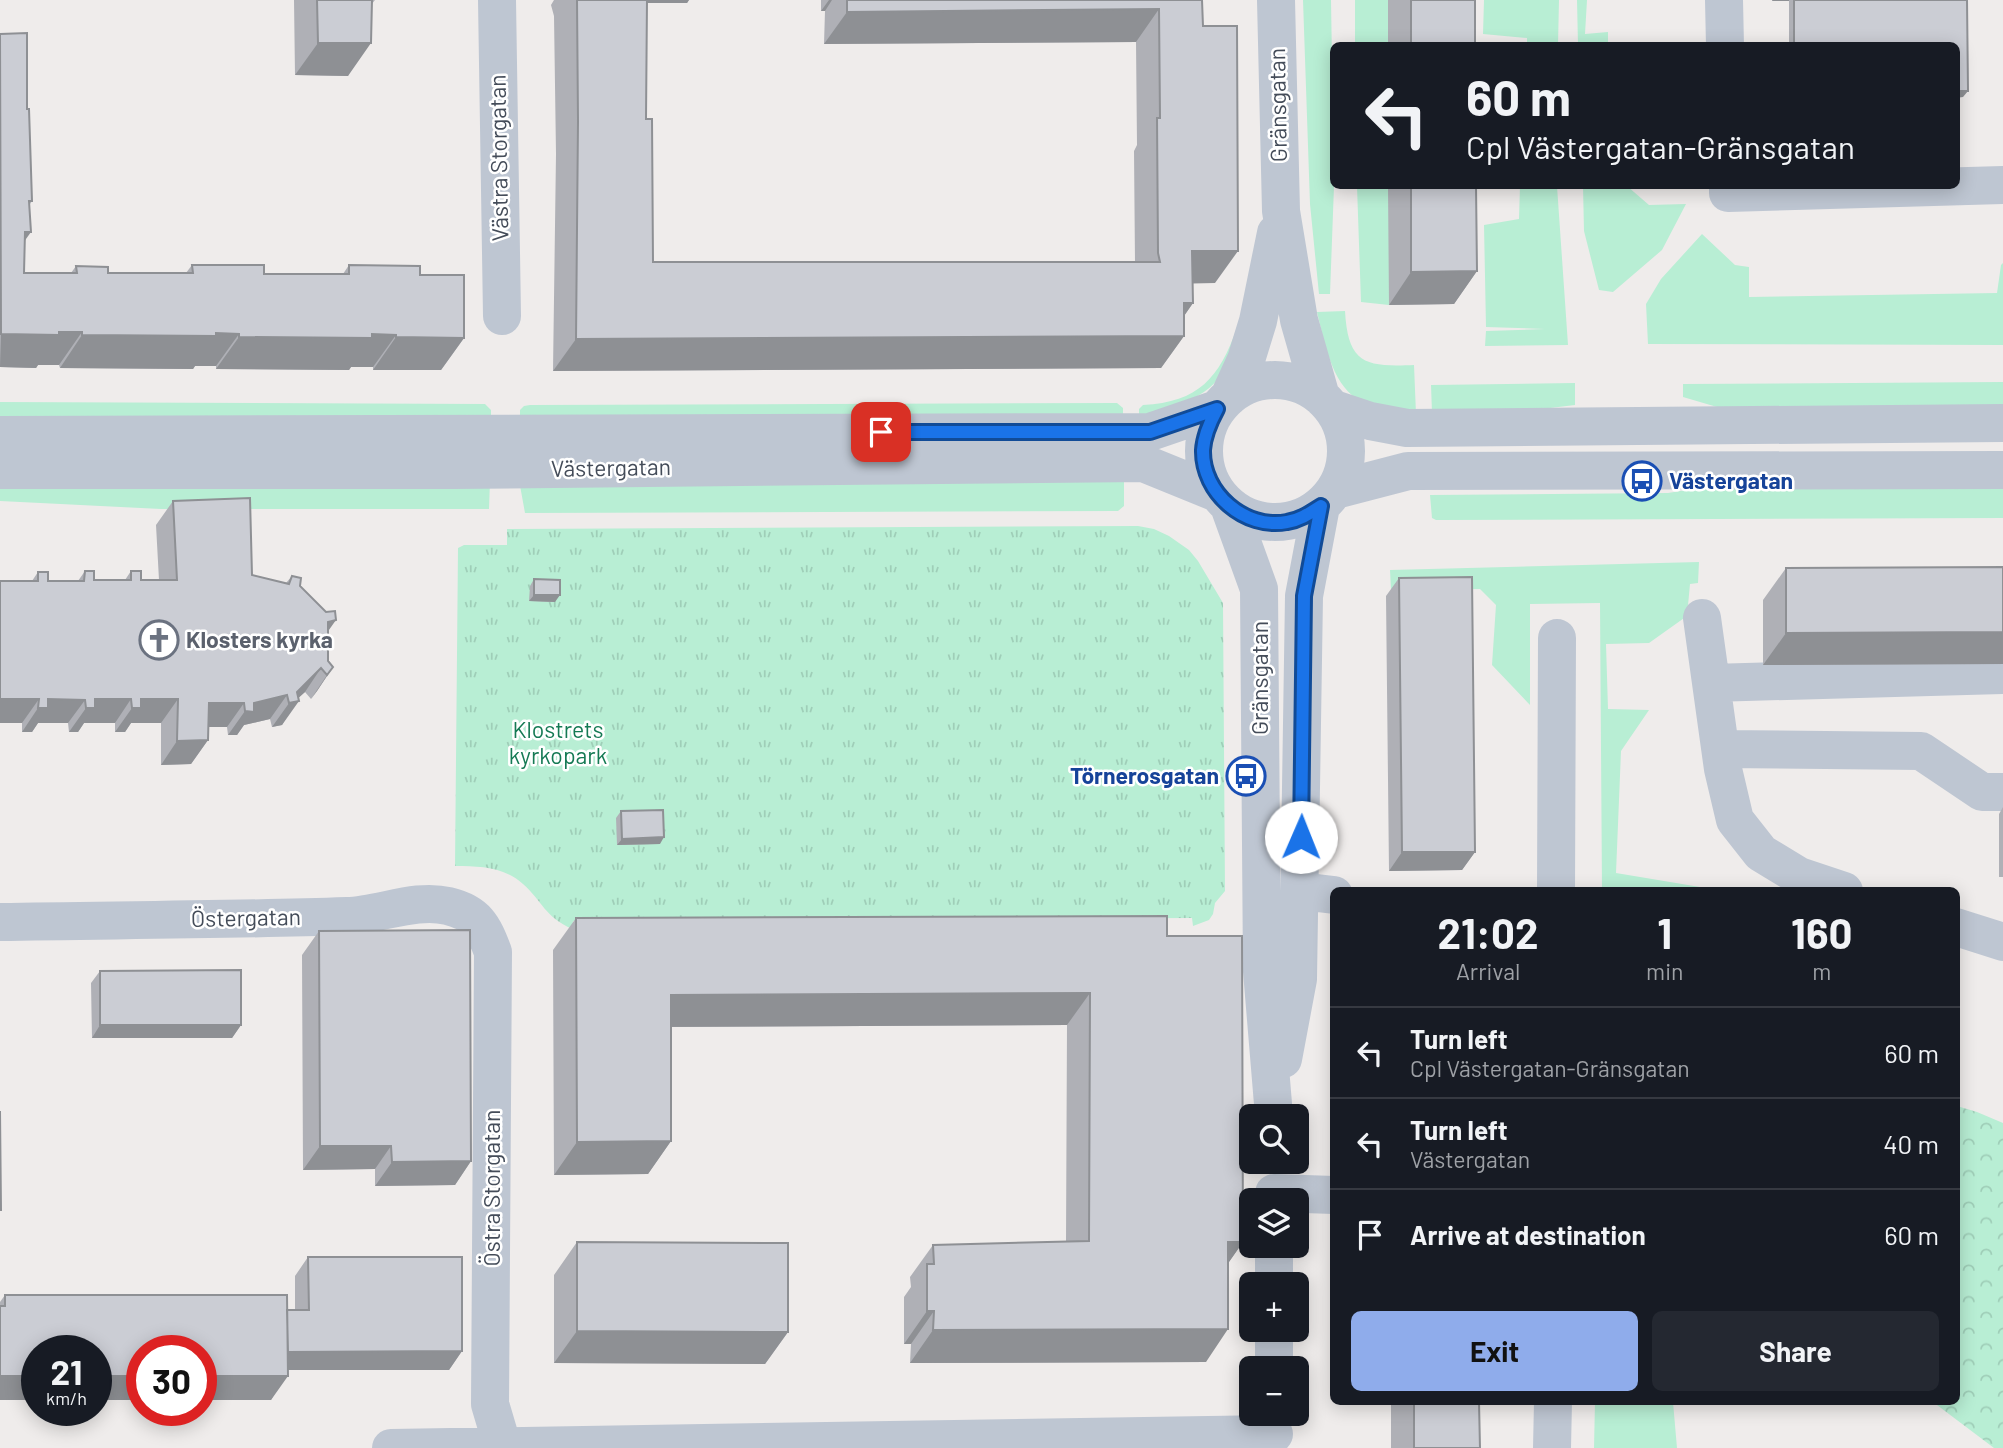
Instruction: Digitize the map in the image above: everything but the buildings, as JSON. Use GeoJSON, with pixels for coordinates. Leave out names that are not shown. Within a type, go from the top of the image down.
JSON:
{"type":"FeatureCollection","features":[{"type":"Feature","properties":{"kind":"street","name":"Västra Storgatan"},"geometry":{"type":"LineString","coordinates":[[497,0],[502,316]]}},
{"type":"Feature","properties":{"kind":"street","name":"Gränsgatan"},"geometry":{"type":"LineString","coordinates":[[1276,0],[1281,211],[1299,320],[1327,403]]}},
{"type":"Feature","properties":{"kind":"street"},"geometry":{"type":"LineString","coordinates":[[1724,0],[1725,42]]}},
{"type":"Feature","properties":{"kind":"street"},"geometry":{"type":"LineString","coordinates":[[1960,186],[2003,185]]}},
{"type":"Feature","properties":{"kind":"street"},"geometry":{"type":"LineString","coordinates":[[1728,189],[1728,193],[1866,189]]}},
{"type":"Feature","properties":{"kind":"street","name":"Gränsgatan"},"geometry":{"type":"LineString","coordinates":[[1223,403],[1246,360],[1258,321],[1281,211]]}},
{"type":"Feature","properties":{"kind":"street"},"geometry":{"type":"LineString","coordinates":[[2003,423],[1407,428],[1370,421],[1327,403],[1303,385],[1268,380],[1241,388],[1223,403],[1205,435],[1203,452],[1205,467],[1223,500],[1241,514],[1268,523],[1303,517],[1328,498],[1408,471],[2003,470]]}},
{"type":"Feature","properties":{"kind":"street","name":"Västergatan"},"geometry":{"type":"LineString","coordinates":[[0,435],[1150,432],[1223,403]]}},
{"type":"Feature","properties":{"kind":"street"},"geometry":{"type":"LineString","coordinates":[[1327,403],[1343,428],[1347,451],[1344,471],[1328,498]]}},
{"type":"Feature","properties":{"kind":"street","name":"Västergatan"},"geometry":{"type":"LineString","coordinates":[[0,470],[440,470],[1143,463],[1223,500]]}},
{"type":"Feature","properties":{"kind":"street","name":"Gränsgatan"},"geometry":{"type":"LineString","coordinates":[[1275,1104],[1317,893],[1304,596],[1328,498]]}},
{"type":"Feature","properties":{"kind":"street","name":"Gränsgatan"},"geometry":{"type":"LineString","coordinates":[[1223,500],[1259,589],[1262,960],[1273,1104]]}},
{"type":"Feature","properties":{"kind":"street"},"geometry":{"type":"LineString","coordinates":[[1702,618],[1721,749],[1735,820],[1761,853],[1799,876],[1832,887]]}},
{"type":"Feature","properties":{"kind":"street"},"geometry":{"type":"LineString","coordinates":[[1556,887],[1557,638]]}},
{"type":"Feature","properties":{"kind":"street"},"geometry":{"type":"LineString","coordinates":[[1711,683],[2003,675]]}},
{"type":"Feature","properties":{"kind":"street"},"geometry":{"type":"LineString","coordinates":[[1721,749],[1921,751],[1982,792],[2003,792]]}},
{"type":"Feature","properties":{"kind":"street","name":"Östergatan"},"geometry":{"type":"LineString","coordinates":[[0,922],[352,916],[426,905],[446,905],[471,914],[484,927]]}},
{"type":"Feature","properties":{"kind":"street","name":"Östra Storgatan"},"geometry":{"type":"LineString","coordinates":[[484,927],[493,952],[490,1404],[503,1447]]}},
{"type":"Feature","properties":{"kind":"street"},"geometry":{"type":"LineString","coordinates":[[1960,928],[2003,942]]}},
{"type":"Feature","properties":{"kind":"street"},"geometry":{"type":"LineString","coordinates":[[1274,1185],[1330,1194]]}},
{"type":"Feature","properties":{"kind":"street"},"geometry":{"type":"LineString","coordinates":[[1552,1448],[1553,1405]]}},
{"type":"Feature","properties":{"kind":"street"},"geometry":{"type":"LineString","coordinates":[[391,1448],[1274,1432]]}},
{"type":"Feature","properties":{"kind":"green space"},"geometry":{"type":"Polygon","coordinates":[[[1303,0],[1331,0],[1330,189],[1334,189],[1330,294],[1319,294],[1310,204],[1303,0]]]}},
{"type":"Feature","properties":{"kind":"green space"},"geometry":{"type":"Polygon","coordinates":[[[1355,0],[1388,0],[1388,42],[1355,42],[1355,0]]]}},
{"type":"Feature","properties":{"kind":"green space"},"geometry":{"type":"Polygon","coordinates":[[[1484,0],[1559,0],[1558,42],[1527,42],[1527,38],[1483,34],[1484,0]]]}},
{"type":"Feature","properties":{"kind":"green space"},"geometry":{"type":"Polygon","coordinates":[[[1577,0],[1587,0],[1585,34],[1608,32],[1608,42],[1578,42],[1577,0]]]}},
{"type":"Feature","properties":{"kind":"green space"},"geometry":{"type":"Polygon","coordinates":[[[1357,189],[1389,189],[1389,305],[1361,302],[1357,189]]]}},
{"type":"Feature","properties":{"kind":"green space"},"geometry":{"type":"Polygon","coordinates":[[[1520,189],[1557,189],[1568,345],[1485,346],[1486,331],[1545,329],[1486,327],[1484,225],[1519,219],[1520,189]]]}},
{"type":"Feature","properties":{"kind":"green space"},"geometry":{"type":"Polygon","coordinates":[[[1583,189],[1630,189],[1649,205],[1686,204],[1662,250],[1613,292],[1599,290],[1584,231],[1583,189]]]}},
{"type":"Feature","properties":{"kind":"green space"},"geometry":{"type":"Polygon","coordinates":[[[1702,234],[1735,265],[1749,267],[1749,297],[1997,293],[2003,263],[2003,345],[1648,344],[1646,304],[1661,279],[1702,234]]]}},
{"type":"Feature","properties":{"kind":"green space"},"geometry":{"type":"Polygon","coordinates":[[[1345,311],[1350,342],[1362,359],[1383,365],[1414,365],[1416,414],[1362,402],[1348,392],[1341,382],[1330,360],[1317,312],[1345,311]]]}},
{"type":"Feature","properties":{"kind":"green space"},"geometry":{"type":"Polygon","coordinates":[[[1237,328],[1224,370],[1209,388],[1186,402],[1139,421],[1139,409],[1143,405],[1179,399],[1204,384],[1223,361],[1237,328]]]}},
{"type":"Feature","properties":{"kind":"green space"},"geometry":{"type":"Polygon","coordinates":[[[2003,382],[2003,409],[1717,407],[1683,397],[1683,384],[2003,382]]]}},
{"type":"Feature","properties":{"kind":"green space"},"geometry":{"type":"Polygon","coordinates":[[[1575,383],[1575,405],[1542,409],[1432,413],[1431,385],[1575,383]]]}},
{"type":"Feature","properties":{"kind":"green space"},"geometry":{"type":"Polygon","coordinates":[[[0,402],[485,404],[491,410],[491,427],[0,424],[0,402]]]}},
{"type":"Feature","properties":{"kind":"green space"},"geometry":{"type":"Polygon","coordinates":[[[1117,403],[1123,408],[1123,423],[520,428],[520,410],[530,405],[1117,403]]]}},
{"type":"Feature","properties":{"kind":"green space"},"geometry":{"type":"Polygon","coordinates":[[[0,478],[490,481],[489,509],[161,509],[0,501],[0,478]]]}},
{"type":"Feature","properties":{"kind":"green space"},"geometry":{"type":"Polygon","coordinates":[[[1124,479],[1124,506],[1118,511],[525,513],[519,480],[1124,479]]]}},
{"type":"Feature","properties":{"kind":"green space"},"geometry":{"type":"Polygon","coordinates":[[[2003,484],[2003,518],[1436,520],[1432,518],[1430,495],[1668,493],[1699,488],[2003,484]]]}},
{"type":"Feature","properties":{"kind":"green space","name":"Klostrets kyrkopark"},"geometry":{"type":"Polygon","coordinates":[[[1138,526],[1169,536],[1189,550],[1223,603],[1225,891],[1215,903],[1209,920],[1193,926],[1192,918],[573,921],[572,929],[549,914],[516,878],[482,867],[455,866],[458,548],[464,545],[507,545],[507,529],[1138,526]]]}},
{"type":"Feature","properties":{"kind":"green space"},"geometry":{"type":"Polygon","coordinates":[[[1699,562],[1698,583],[1690,584],[1687,616],[1649,643],[1606,644],[1608,709],[1649,710],[1621,751],[1616,873],[1700,887],[1602,887],[1600,603],[1530,604],[1530,705],[1492,665],[1496,605],[1480,589],[1391,590],[1390,570],[1699,562]]]}},
{"type":"Feature","properties":{"kind":"green space"},"geometry":{"type":"Polygon","coordinates":[[[1960,1107],[2003,1123],[2003,1448],[1994,1448],[1937,1405],[1960,1405],[1960,1107]]]}},
{"type":"Feature","properties":{"kind":"green space"},"geometry":{"type":"Polygon","coordinates":[[[1595,1405],[1673,1405],[1677,1448],[1594,1448],[1595,1405]]]}},
{"type":"Feature","properties":{"kind":"place","name":"Västergatan"},"geometry":{"type":"Point","coordinates":[1642,481]}},
{"type":"Feature","properties":{"kind":"place","name":"Klosters kyrka"},"geometry":{"type":"Point","coordinates":[159,640]}},
{"type":"Feature","properties":{"kind":"place","name":"Törnerosgatan"},"geometry":{"type":"Point","coordinates":[1246,776]}},
{"type":"Feature","properties":{"kind":"route"},"geometry":{"type":"LineString","coordinates":[[881,432],[1150,432],[1217,409],[1205,435],[1203,452],[1210,481],[1229,506],[1254,520],[1268,523],[1303,517],[1321,506],[1304,596],[1301,837]]}}]}
